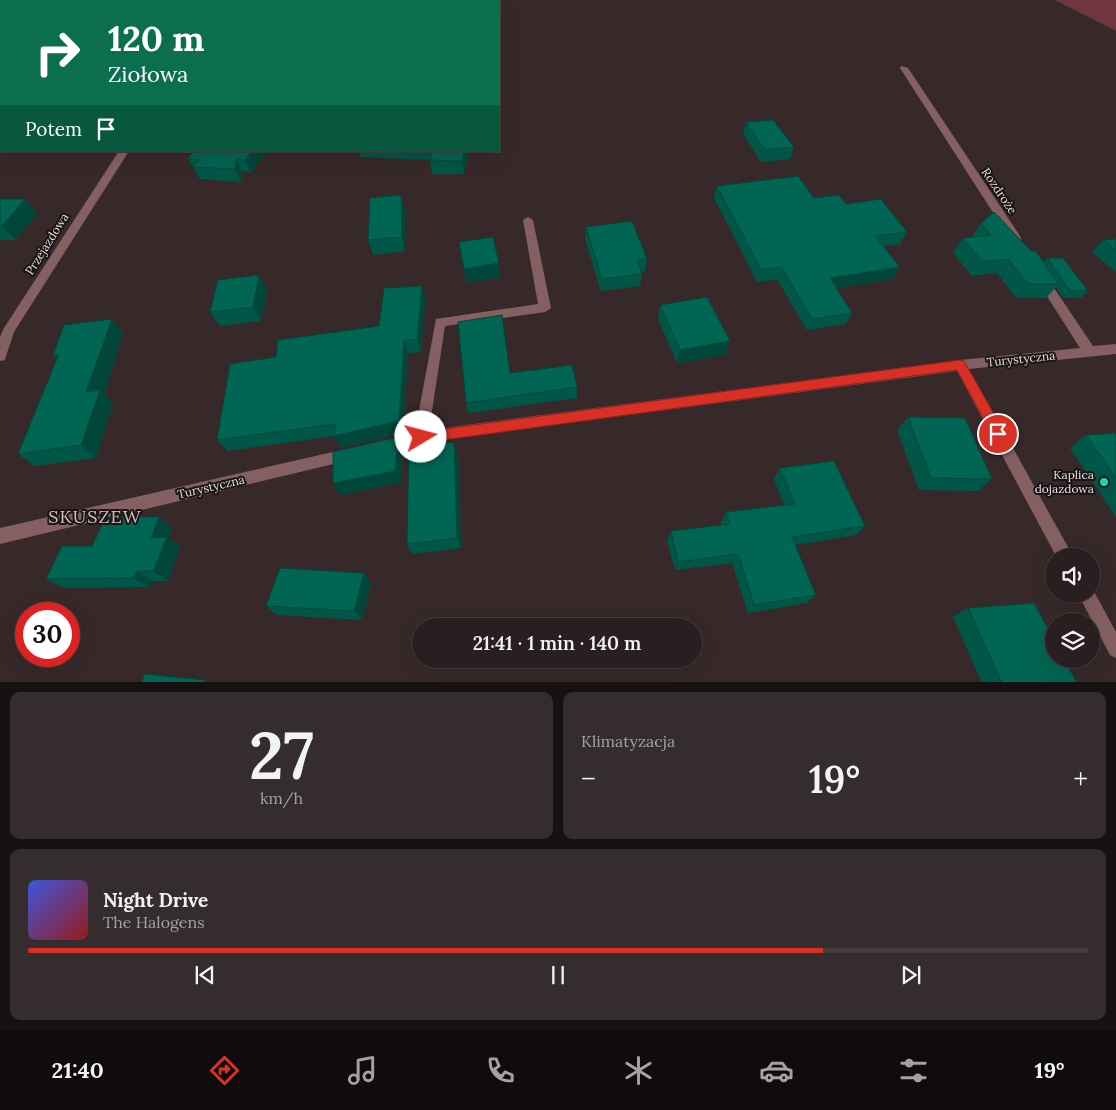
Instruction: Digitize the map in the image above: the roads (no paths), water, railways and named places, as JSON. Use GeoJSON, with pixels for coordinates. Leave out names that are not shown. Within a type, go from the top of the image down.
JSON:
{"type":"FeatureCollection","features":[{"type":"Feature","properties":{"kind":"street","name":"Rozdroże"},"geometry":{"type":"LineString","coordinates":[[904,68],[1020,246]]}},
{"type":"Feature","properties":{"kind":"street","name":"Przejazdowa"},"geometry":{"type":"LineString","coordinates":[[0,356],[8,332],[123,152]]}},
{"type":"Feature","properties":{"kind":"street"},"geometry":{"type":"LineString","coordinates":[[421,437],[440,322],[545,308],[528,220]]}},
{"type":"Feature","properties":{"kind":"street"},"geometry":{"type":"LineString","coordinates":[[1036,270],[1090,352]]}},
{"type":"Feature","properties":{"kind":"street","name":"Turystyczna"},"geometry":{"type":"LineString","coordinates":[[0,536],[421,437],[960,365],[1116,349]]}},
{"type":"Feature","properties":{"kind":"street"},"geometry":{"type":"LineString","coordinates":[[960,365],[1061,548]]}},
{"type":"Feature","properties":{"kind":"street"},"geometry":{"type":"LineString","coordinates":[[1091,603],[1116,649]]}},
{"type":"Feature","properties":{"kind":"place","name":"Kaplica dojazdowa"},"geometry":{"type":"Point","coordinates":[1104,482]}},
{"type":"Feature","properties":{"kind":"district","name":"SKUSZEW"},"geometry":{"type":"Point","coordinates":[95,517]}}]}
